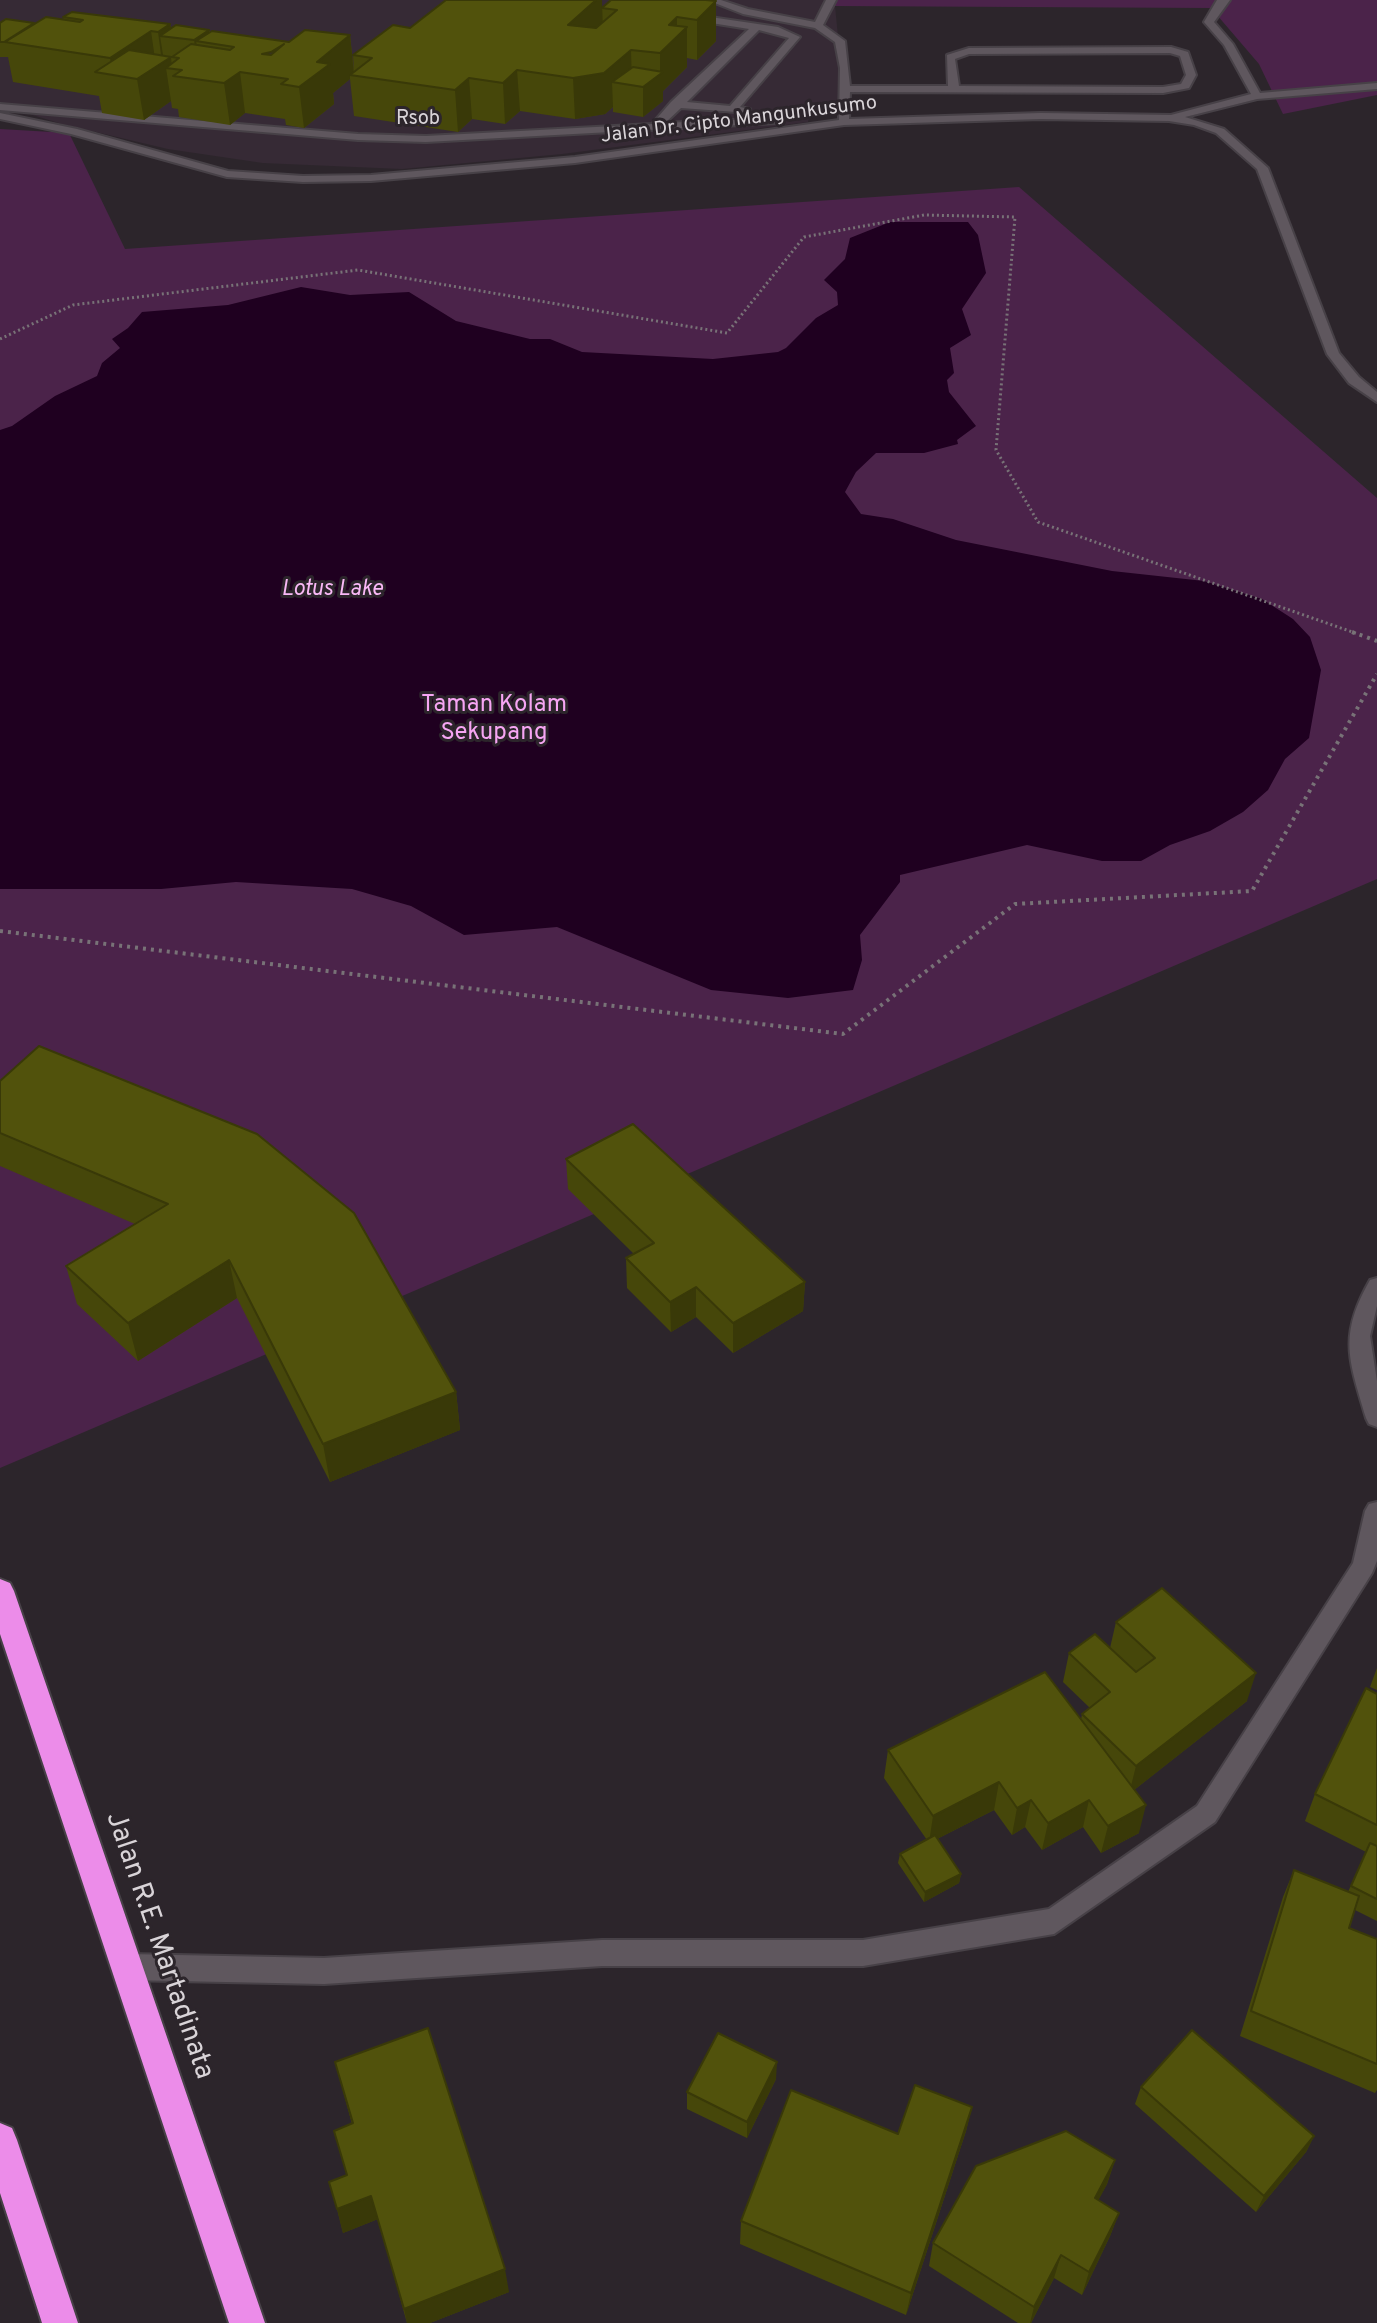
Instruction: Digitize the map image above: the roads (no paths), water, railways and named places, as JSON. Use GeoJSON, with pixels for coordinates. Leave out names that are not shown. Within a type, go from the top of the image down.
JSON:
{"type":"FeatureCollection","features":[{"type":"Feature","properties":{"kind":"highway","name":"Jalan R.E. Martadinata"},"geometry":{"type":"LineString","coordinates":[[0,1591],[247,2323]]}},
{"type":"Feature","properties":{"kind":"highway"},"geometry":{"type":"LineString","coordinates":[[0,2140],[60,2323]]}},
{"type":"Feature","properties":{"kind":"street"},"geometry":{"type":"LineString","coordinates":[[712,0],[746,12],[818,26],[840,41],[844,89],[840,122]]}},
{"type":"Feature","properties":{"kind":"street"},"geometry":{"type":"LineString","coordinates":[[818,26],[831,0]]}},
{"type":"Feature","properties":{"kind":"street"},"geometry":{"type":"LineString","coordinates":[[1225,0],[1209,22],[1228,44],[1257,96]]}},
{"type":"Feature","properties":{"kind":"street"},"geometry":{"type":"LineString","coordinates":[[684,17],[758,26],[788,32],[795,37],[733,109]]}},
{"type":"Feature","properties":{"kind":"street"},"geometry":{"type":"LineString","coordinates":[[657,125],[758,26]]}},
{"type":"Feature","properties":{"kind":"street"},"geometry":{"type":"LineString","coordinates":[[844,89],[954,90],[1163,90],[1185,86],[1191,75],[1184,54],[1171,50],[969,51],[952,55],[950,59],[954,90]]}},
{"type":"Feature","properties":{"kind":"street"},"geometry":{"type":"LineString","coordinates":[[1169,118],[1257,96],[1377,86]]}},
{"type":"Feature","properties":{"kind":"street"},"geometry":{"type":"LineString","coordinates":[[675,104],[733,109],[799,120]]}},
{"type":"Feature","properties":{"kind":"street","name":"Rsob"},"geometry":{"type":"LineString","coordinates":[[0,107],[358,137],[426,139],[657,125],[799,120],[840,122]]}},
{"type":"Feature","properties":{"kind":"street","name":"Jalan Dr. Cipto Mangunkusumo"},"geometry":{"type":"LineString","coordinates":[[0,116],[73,131],[227,174],[261,178],[371,178],[626,154],[840,122],[1041,116],[1169,118],[1220,131],[1262,168],[1333,354],[1354,380],[1377,398]]}},
{"type":"Feature","properties":{"kind":"street"},"geometry":{"type":"LineString","coordinates":[[535,133],[626,154]]}},
{"type":"Feature","properties":{"kind":"street"},"geometry":{"type":"LineString","coordinates":[[1377,1286],[1367,1301],[1356,1347],[1377,1418]]}},
{"type":"Feature","properties":{"kind":"street"},"geometry":{"type":"LineString","coordinates":[[127,1967],[324,1971],[602,1953],[863,1953],[1054,1921],[1206,1814],[1364,1566],[1377,1511]]}},
{"type":"Feature","properties":{"kind":"water","name":"Lotus Lake"},"geometry":{"type":"Polygon","coordinates":[[[890,222],[968,222],[978,235],[986,273],[962,309],[971,335],[950,348],[954,373],[947,380],[949,392],[976,426],[957,440],[958,444],[924,453],[876,453],[856,472],[845,492],[861,514],[893,519],[956,540],[1112,571],[1204,581],[1262,599],[1293,619],[1310,637],[1321,670],[1309,738],[1285,759],[1268,790],[1243,812],[1210,831],[1170,845],[1141,861],[1102,861],[1027,845],[900,875],[900,882],[860,935],[862,960],[853,990],[788,998],[711,990],[557,927],[464,935],[411,906],[352,889],[236,882],[161,889],[0,889],[0,430],[12,426],[55,396],[97,376],[102,363],[120,348],[112,339],[128,328],[142,312],[228,305],[301,287],[350,295],[409,292],[456,321],[530,339],[550,339],[582,352],[713,359],[778,352],[816,318],[838,305],[837,292],[824,280],[845,259],[850,238],[890,222]]]}},
{"type":"Feature","properties":{"kind":"park label","name":"Taman Kolam Sekupang"},"geometry":{"type":"Point","coordinates":[494,720]}}]}
